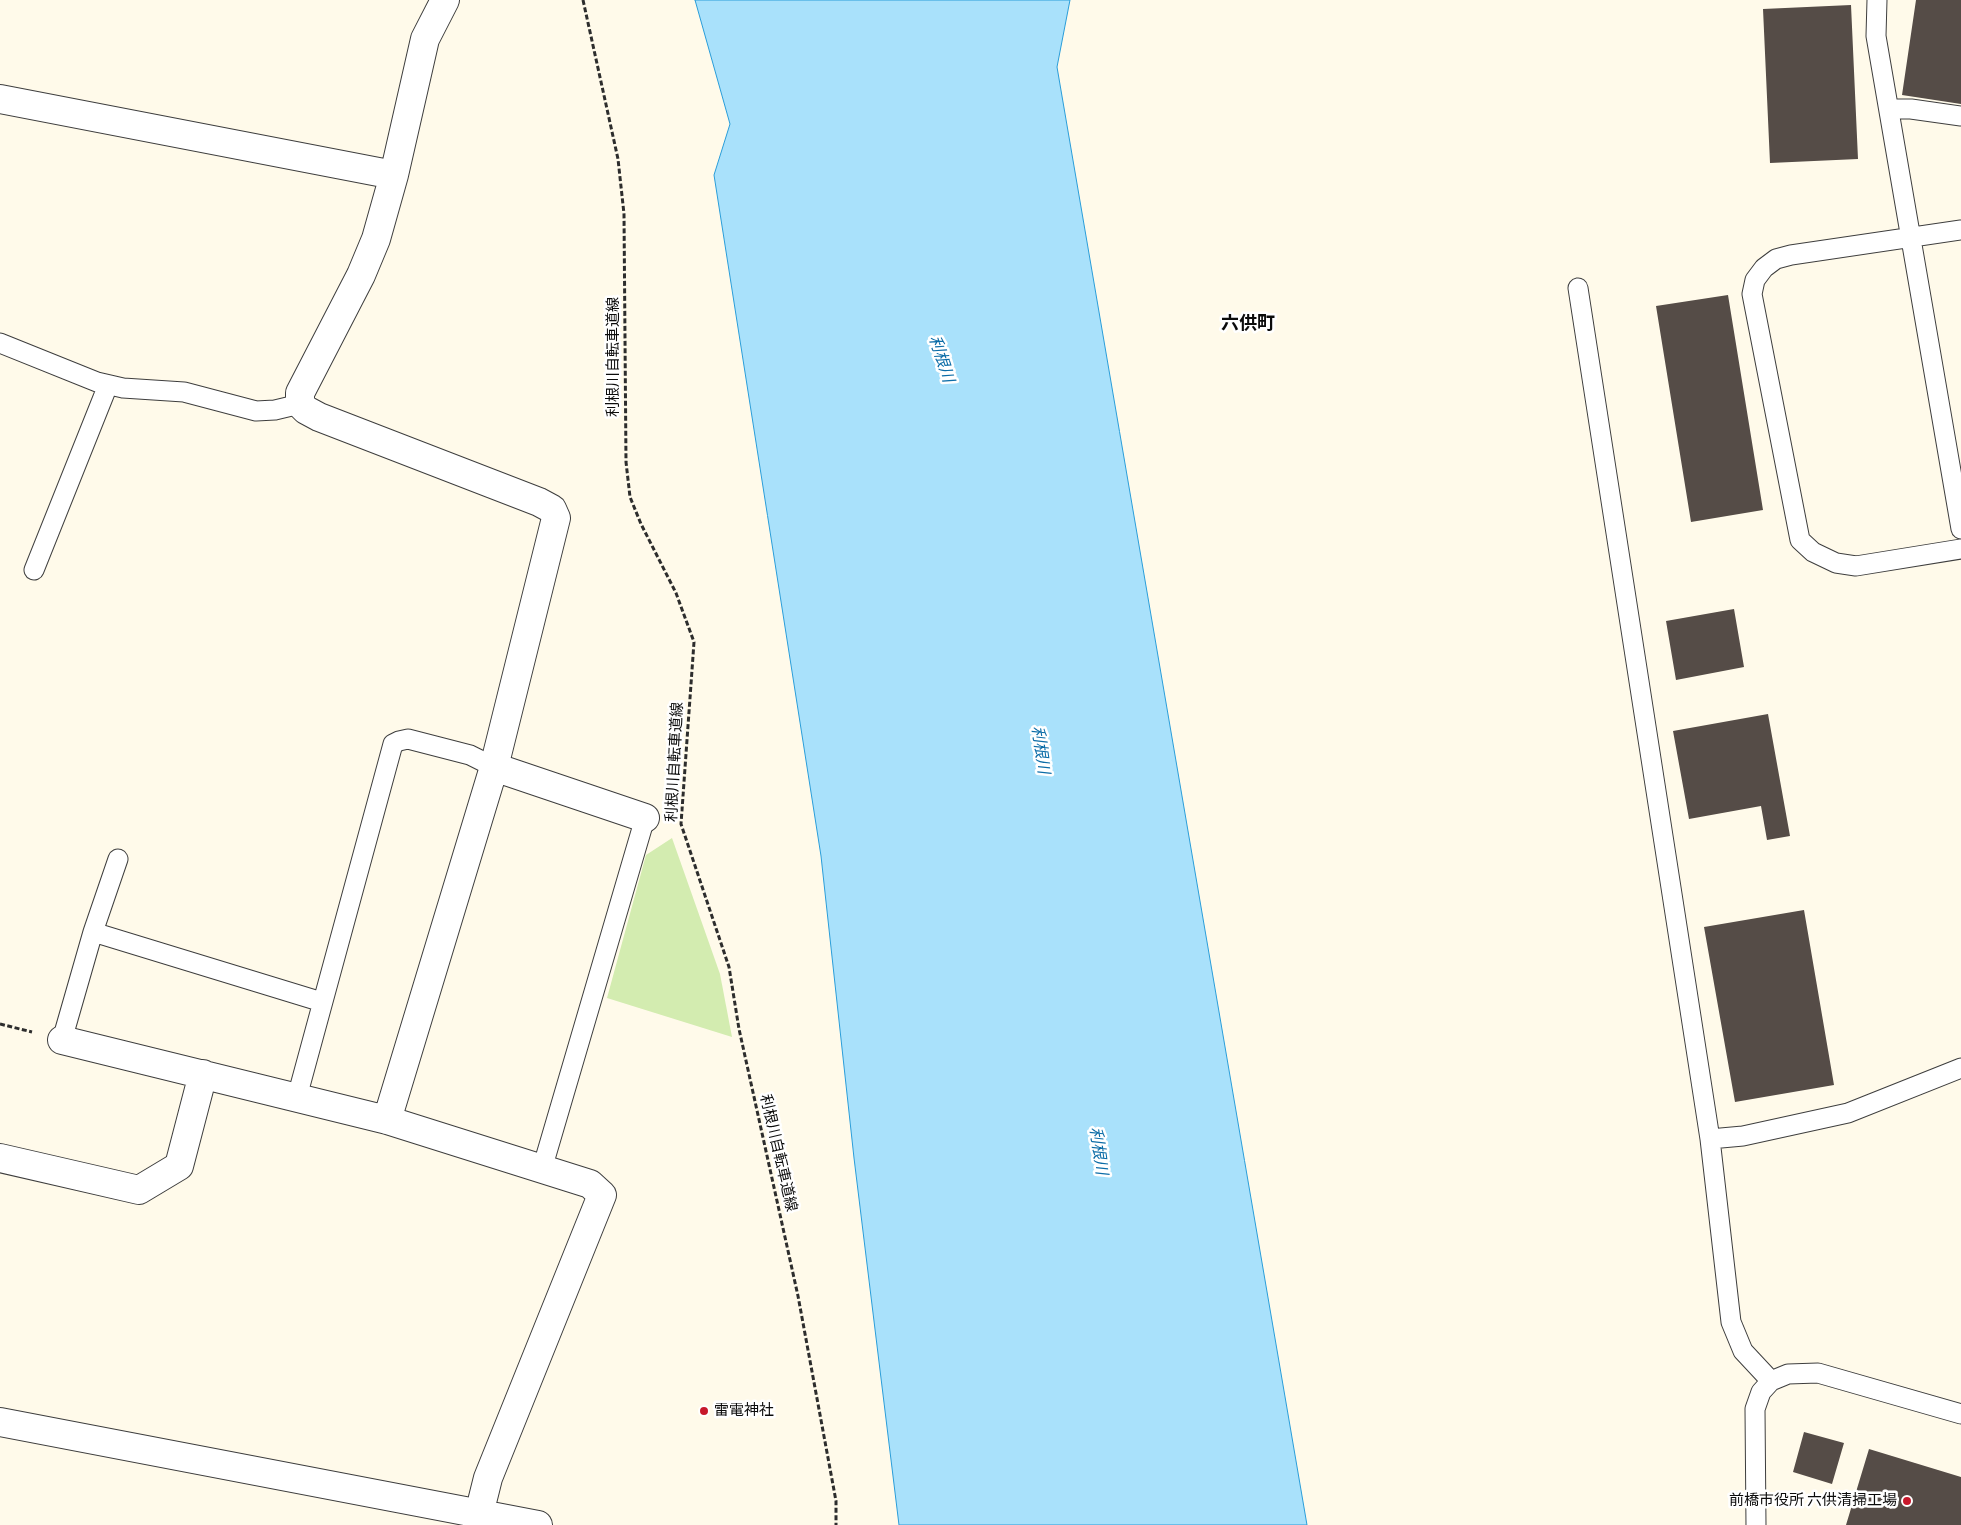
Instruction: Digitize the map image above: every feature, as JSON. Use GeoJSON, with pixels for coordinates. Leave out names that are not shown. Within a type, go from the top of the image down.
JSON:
{"type":"FeatureCollection","features":[{"type":"Feature","properties":{"kind":"street"},"geometry":{"type":"LineString","coordinates":[[387,1120],[494,767],[556,518],[552,509],[530,498],[319,417],[306,410],[300,404],[300,393],[365,266],[376,238],[394,174],[425,39],[445,0]]}},
{"type":"Feature","properties":{"kind":"street"},"geometry":{"type":"LineString","coordinates":[[0,99],[394,174]]}},
{"type":"Feature","properties":{"kind":"street"},"geometry":{"type":"LineString","coordinates":[[494,767],[645,818]]}},
{"type":"Feature","properties":{"kind":"street"},"geometry":{"type":"LineString","coordinates":[[62,1040],[387,1120],[590,1184],[602,1195],[488,1478],[479,1519]]}},
{"type":"Feature","properties":{"kind":"street"},"geometry":{"type":"LineString","coordinates":[[0,1158],[139,1190],[179,1166],[203,1074]]}},
{"type":"Feature","properties":{"kind":"street"},"geometry":{"type":"LineString","coordinates":[[0,1422],[479,1519],[538,1525]]}},
{"type":"Feature","properties":{"kind":"lane"},"geometry":{"type":"LineString","coordinates":[[1877,0],[1876,36],[1961,530]]}},
{"type":"Feature","properties":{"kind":"lane"},"geometry":{"type":"LineString","coordinates":[[1889,110],[1911,109],[1961,116]]}},
{"type":"Feature","properties":{"kind":"lane"},"geometry":{"type":"LineString","coordinates":[[1961,230],[1791,254],[1776,259],[1764,268],[1755,280],[1752,294],[1800,540],[1813,552],[1836,563],[1856,566],[1961,549]]}},
{"type":"Feature","properties":{"kind":"lane"},"geometry":{"type":"LineString","coordinates":[[1578,288],[1710,1138],[1731,1322],[1742,1352],[1771,1381]]}},
{"type":"Feature","properties":{"kind":"lane"},"geometry":{"type":"LineString","coordinates":[[0,344],[98,382],[123,388],[184,392],[256,411],[300,404]]}},
{"type":"Feature","properties":{"kind":"lane"},"geometry":{"type":"LineString","coordinates":[[34,570],[108,384]]}},
{"type":"Feature","properties":{"kind":"lane"},"geometry":{"type":"LineString","coordinates":[[297,1097],[393,744],[399,740],[408,739],[470,755],[494,767]]}},
{"type":"Feature","properties":{"kind":"lane"},"geometry":{"type":"LineString","coordinates":[[542,1168],[645,818]]}},
{"type":"Feature","properties":{"kind":"lane"},"geometry":{"type":"LineString","coordinates":[[62,1040],[93,932],[118,859]]}},
{"type":"Feature","properties":{"kind":"lane"},"geometry":{"type":"LineString","coordinates":[[93,932],[322,1002]]}},
{"type":"Feature","properties":{"kind":"lane"},"geometry":{"type":"LineString","coordinates":[[1710,1138],[1743,1136],[1848,1113],[1961,1068]]}},
{"type":"Feature","properties":{"kind":"lane"},"geometry":{"type":"LineString","coordinates":[[1756,1525],[1755,1409],[1761,1392],[1771,1381],[1788,1374],[1818,1373],[1961,1414]]}},
{"type":"Feature","properties":{"kind":"path","name":"利根川自転車道線"},"geometry":{"type":"LineString","coordinates":[[583,0],[618,159],[623,204],[626,462],[630,497],[641,524],[676,593],[694,642],[681,824],[729,967],[739,1030],[798,1296],[836,1501],[836,1525]]}},
{"type":"Feature","properties":{"kind":"green space"},"geometry":{"type":"Polygon","coordinates":[[[672,838],[720,974],[732,1037],[607,998],[646,855],[672,838]]]}},
{"type":"Feature","properties":{"kind":"water","name":"利根川"},"geometry":{"type":"Polygon","coordinates":[[[695,0],[1070,0],[1057,67],[1307,1525],[899,1525],[854,1158],[821,856],[714,175],[730,124],[695,0]]]}},
{"type":"Feature","properties":{"kind":"building"},"geometry":{"type":"Polygon","coordinates":[[[1916,0],[1961,0],[1961,104],[1902,95],[1916,0]]]}},
{"type":"Feature","properties":{"kind":"building"},"geometry":{"type":"Polygon","coordinates":[[[1851,5],[1858,159],[1770,163],[1763,9],[1851,5]]]}},
{"type":"Feature","properties":{"kind":"building"},"geometry":{"type":"Polygon","coordinates":[[[1728,295],[1763,510],[1691,522],[1656,306],[1728,295]]]}},
{"type":"Feature","properties":{"kind":"building"},"geometry":{"type":"Polygon","coordinates":[[[1734,609],[1744,667],[1676,680],[1666,621],[1734,609]]]}},
{"type":"Feature","properties":{"kind":"building"},"geometry":{"type":"Polygon","coordinates":[[[1768,714],[1790,836],[1767,840],[1761,806],[1689,819],[1673,731],[1768,714]]]}},
{"type":"Feature","properties":{"kind":"building"},"geometry":{"type":"Polygon","coordinates":[[[1804,910],[1834,1085],[1735,1102],[1704,927],[1804,910]]]}},
{"type":"Feature","properties":{"kind":"building"},"geometry":{"type":"Polygon","coordinates":[[[1804,1432],[1844,1443],[1832,1484],[1793,1472],[1804,1432]]]}},
{"type":"Feature","properties":{"kind":"building","name":"前橋市役所 六供清掃工場"},"geometry":{"type":"Polygon","coordinates":[[[1869,1449],[1961,1477],[1961,1525],[1846,1525],[1869,1449]]]}},
{"type":"Feature","properties":{"kind":"place","name":"雷電神社"},"geometry":{"type":"Point","coordinates":[704,1411]}},
{"type":"Feature","properties":{"kind":"place","name":"前橋市役所 六供清掃工場"},"geometry":{"type":"Point","coordinates":[1907,1501]}},
{"type":"Feature","properties":{"kind":"district","name":"六供町"},"geometry":{"type":"Point","coordinates":[1248,324]}}]}
